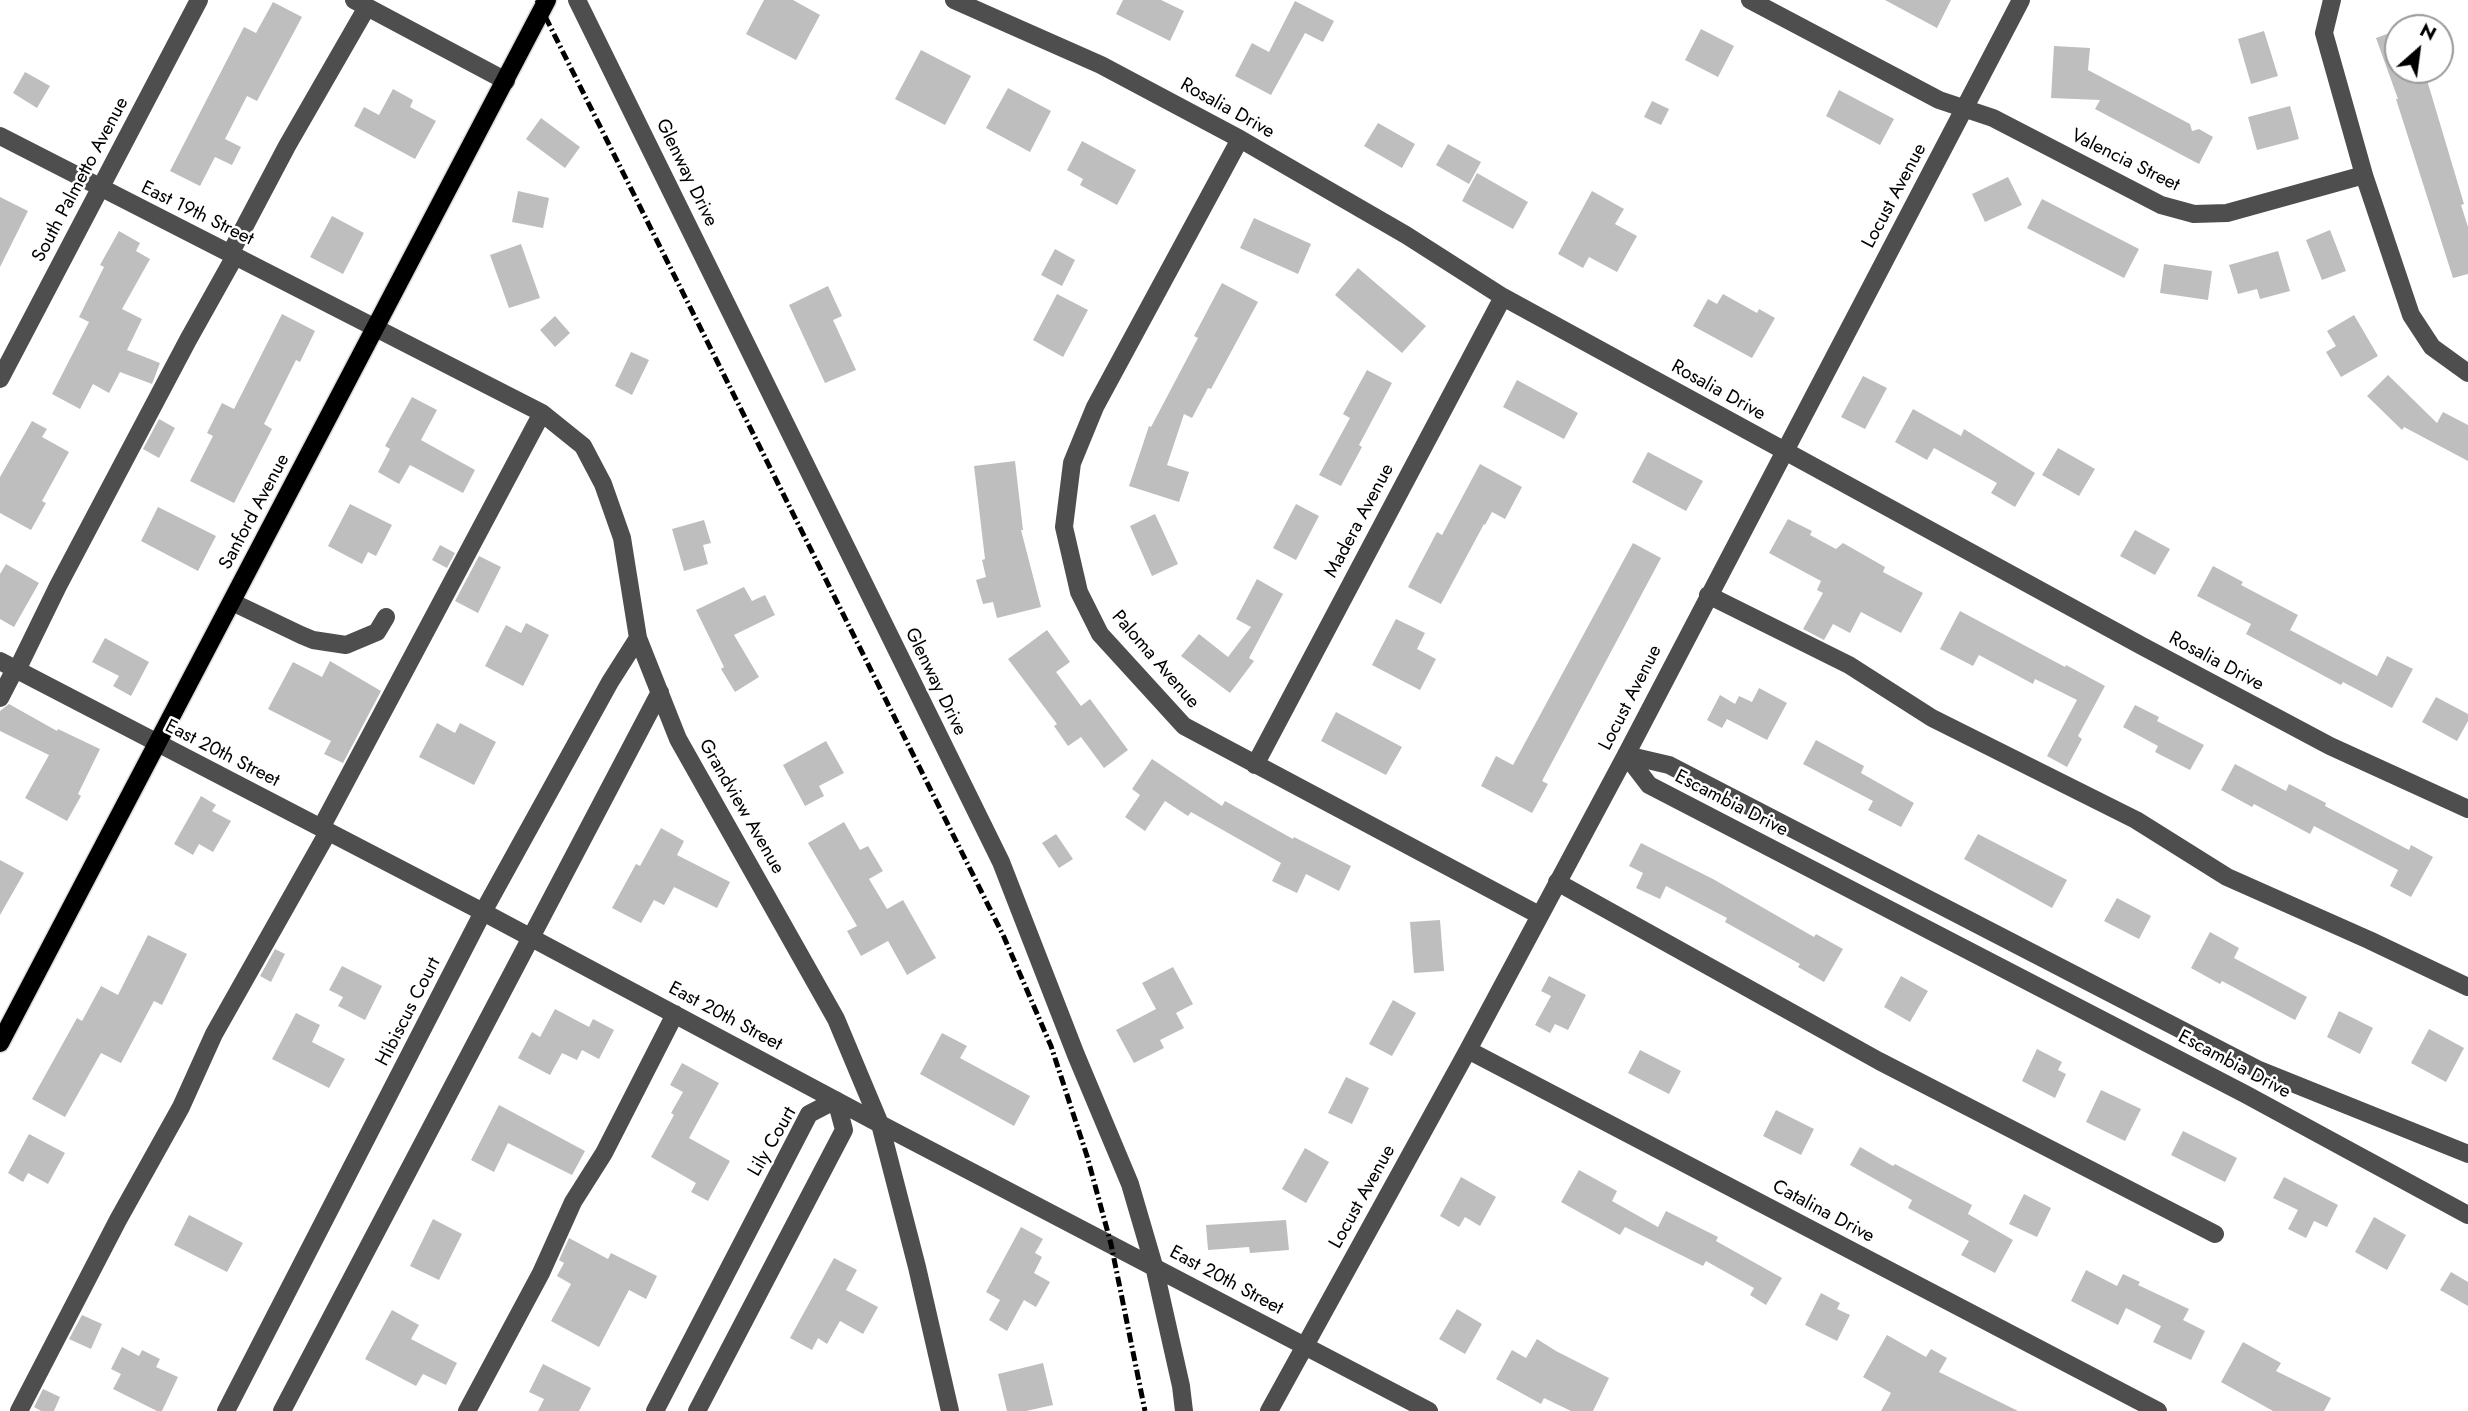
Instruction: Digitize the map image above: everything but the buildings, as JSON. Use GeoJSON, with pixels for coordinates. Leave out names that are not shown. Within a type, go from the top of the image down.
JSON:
{"type":"FeatureCollection","features":[{"type":"Feature","properties":{"kind":"main road","name":"Sanford Avenue"},"geometry":{"type":"LineString","coordinates":[[0,1043],[547,0]]}},
{"type":"Feature","properties":{"kind":"street","name":"South Palmetto Avenue"},"geometry":{"type":"LineString","coordinates":[[0,379],[199,0]]}},
{"type":"Feature","properties":{"kind":"street","name":"Glenway Drive"},"geometry":{"type":"LineString","coordinates":[[577,0],[1000,862],[1130,1184],[1154,1266],[1181,1386],[1184,1411]]}},
{"type":"Feature","properties":{"kind":"street","name":"Rosalia Drive"},"geometry":{"type":"LineString","coordinates":[[954,0],[1101,65],[1240,139],[1406,235],[1503,297],[2142,646],[2306,733],[2468,809]]}},
{"type":"Feature","properties":{"kind":"street","name":"Valencia Street"},"geometry":{"type":"LineString","coordinates":[[1750,0],[1939,100],[1993,118],[2161,205],[2194,214],[2227,214],[2364,175]]}},
{"type":"Feature","properties":{"kind":"street","name":"Locust Avenue"},"geometry":{"type":"LineString","coordinates":[[1269,1411],[1468,1050],[1626,755],[2021,0]]}},
{"type":"Feature","properties":{"kind":"street"},"geometry":{"type":"LineString","coordinates":[[2332,0],[2324,33],[2364,175],[2411,315],[2432,347],[2468,373]]}},
{"type":"Feature","properties":{"kind":"street"},"geometry":{"type":"LineString","coordinates":[[0,698],[11,667],[58,586],[233,255],[361,4],[506,81]]}},
{"type":"Feature","properties":{"kind":"street","name":"East 19th Street"},"geometry":{"type":"LineString","coordinates":[[0,136],[376,327]]}},
{"type":"Feature","properties":{"kind":"street","name":"Paloma Avenue"},"geometry":{"type":"LineString","coordinates":[[1240,139],[1096,407],[1072,463],[1064,527],[1079,592],[1100,634],[1184,726],[1539,915]]}},
{"type":"Feature","properties":{"kind":"street","name":"Madera Avenue"},"geometry":{"type":"LineString","coordinates":[[1255,765],[1503,297]]}},
{"type":"Feature","properties":{"kind":"street","name":"Grandview Avenue"},"geometry":{"type":"LineString","coordinates":[[376,327],[542,413],[583,446],[603,484],[622,538],[638,638],[678,739],[836,1019],[880,1124],[918,1267],[950,1411]]}},
{"type":"Feature","properties":{"kind":"street"},"geometry":{"type":"LineString","coordinates":[[19,1411],[118,1220],[181,1107],[214,1034],[542,413]]}},
{"type":"Feature","properties":{"kind":"street"},"geometry":{"type":"LineString","coordinates":[[1708,595],[1849,665],[1932,718],[2136,820],[2227,877],[2468,987]]}},
{"type":"Feature","properties":{"kind":"street"},"geometry":{"type":"LineString","coordinates":[[232,602],[313,640],[346,645],[377,632],[386,617]]}},
{"type":"Feature","properties":{"kind":"street","name":"Hibiscus Court"},"geometry":{"type":"LineString","coordinates":[[226,1411],[483,912],[610,682],[638,638]]}},
{"type":"Feature","properties":{"kind":"street","name":"East 20th Street"},"geometry":{"type":"LineString","coordinates":[[11,667],[529,936],[880,1124],[1429,1411]]}},
{"type":"Feature","properties":{"kind":"street"},"geometry":{"type":"LineString","coordinates":[[282,1411],[529,936],[660,692]]}},
{"type":"Feature","properties":{"kind":"street","name":"Escambia Drive"},"geometry":{"type":"LineString","coordinates":[[1626,755],[1669,765],[2257,1069],[2468,1154]]}},
{"type":"Feature","properties":{"kind":"street","name":"Escambia Drive"},"geometry":{"type":"LineString","coordinates":[[1626,755],[1649,785],[2245,1094],[2468,1215]]}},
{"type":"Feature","properties":{"kind":"street"},"geometry":{"type":"LineString","coordinates":[[1557,882],[1879,1061],[2215,1234]]}},
{"type":"Feature","properties":{"kind":"street"},"geometry":{"type":"LineString","coordinates":[[467,1411],[541,1273],[573,1202],[604,1153],[675,1014]]}},
{"type":"Feature","properties":{"kind":"street","name":"Catalina Drive"},"geometry":{"type":"LineString","coordinates":[[1468,1050],[2158,1411]]}},
{"type":"Feature","properties":{"kind":"street"},"geometry":{"type":"LineString","coordinates":[[2245,1094],[2257,1069]]}},
{"type":"Feature","properties":{"kind":"street"},"geometry":{"type":"LineString","coordinates":[[697,1411],[844,1130],[836,1100]]}},
{"type":"Feature","properties":{"kind":"street","name":"Lily Court"},"geometry":{"type":"LineString","coordinates":[[654,1411],[809,1114],[836,1100]]}},
{"type":"Feature","properties":{"kind":"railway"},"geometry":{"type":"LineString","coordinates":[[537,0],[1004,937],[1051,1046],[1087,1156],[1111,1244],[1145,1411]]}}]}
